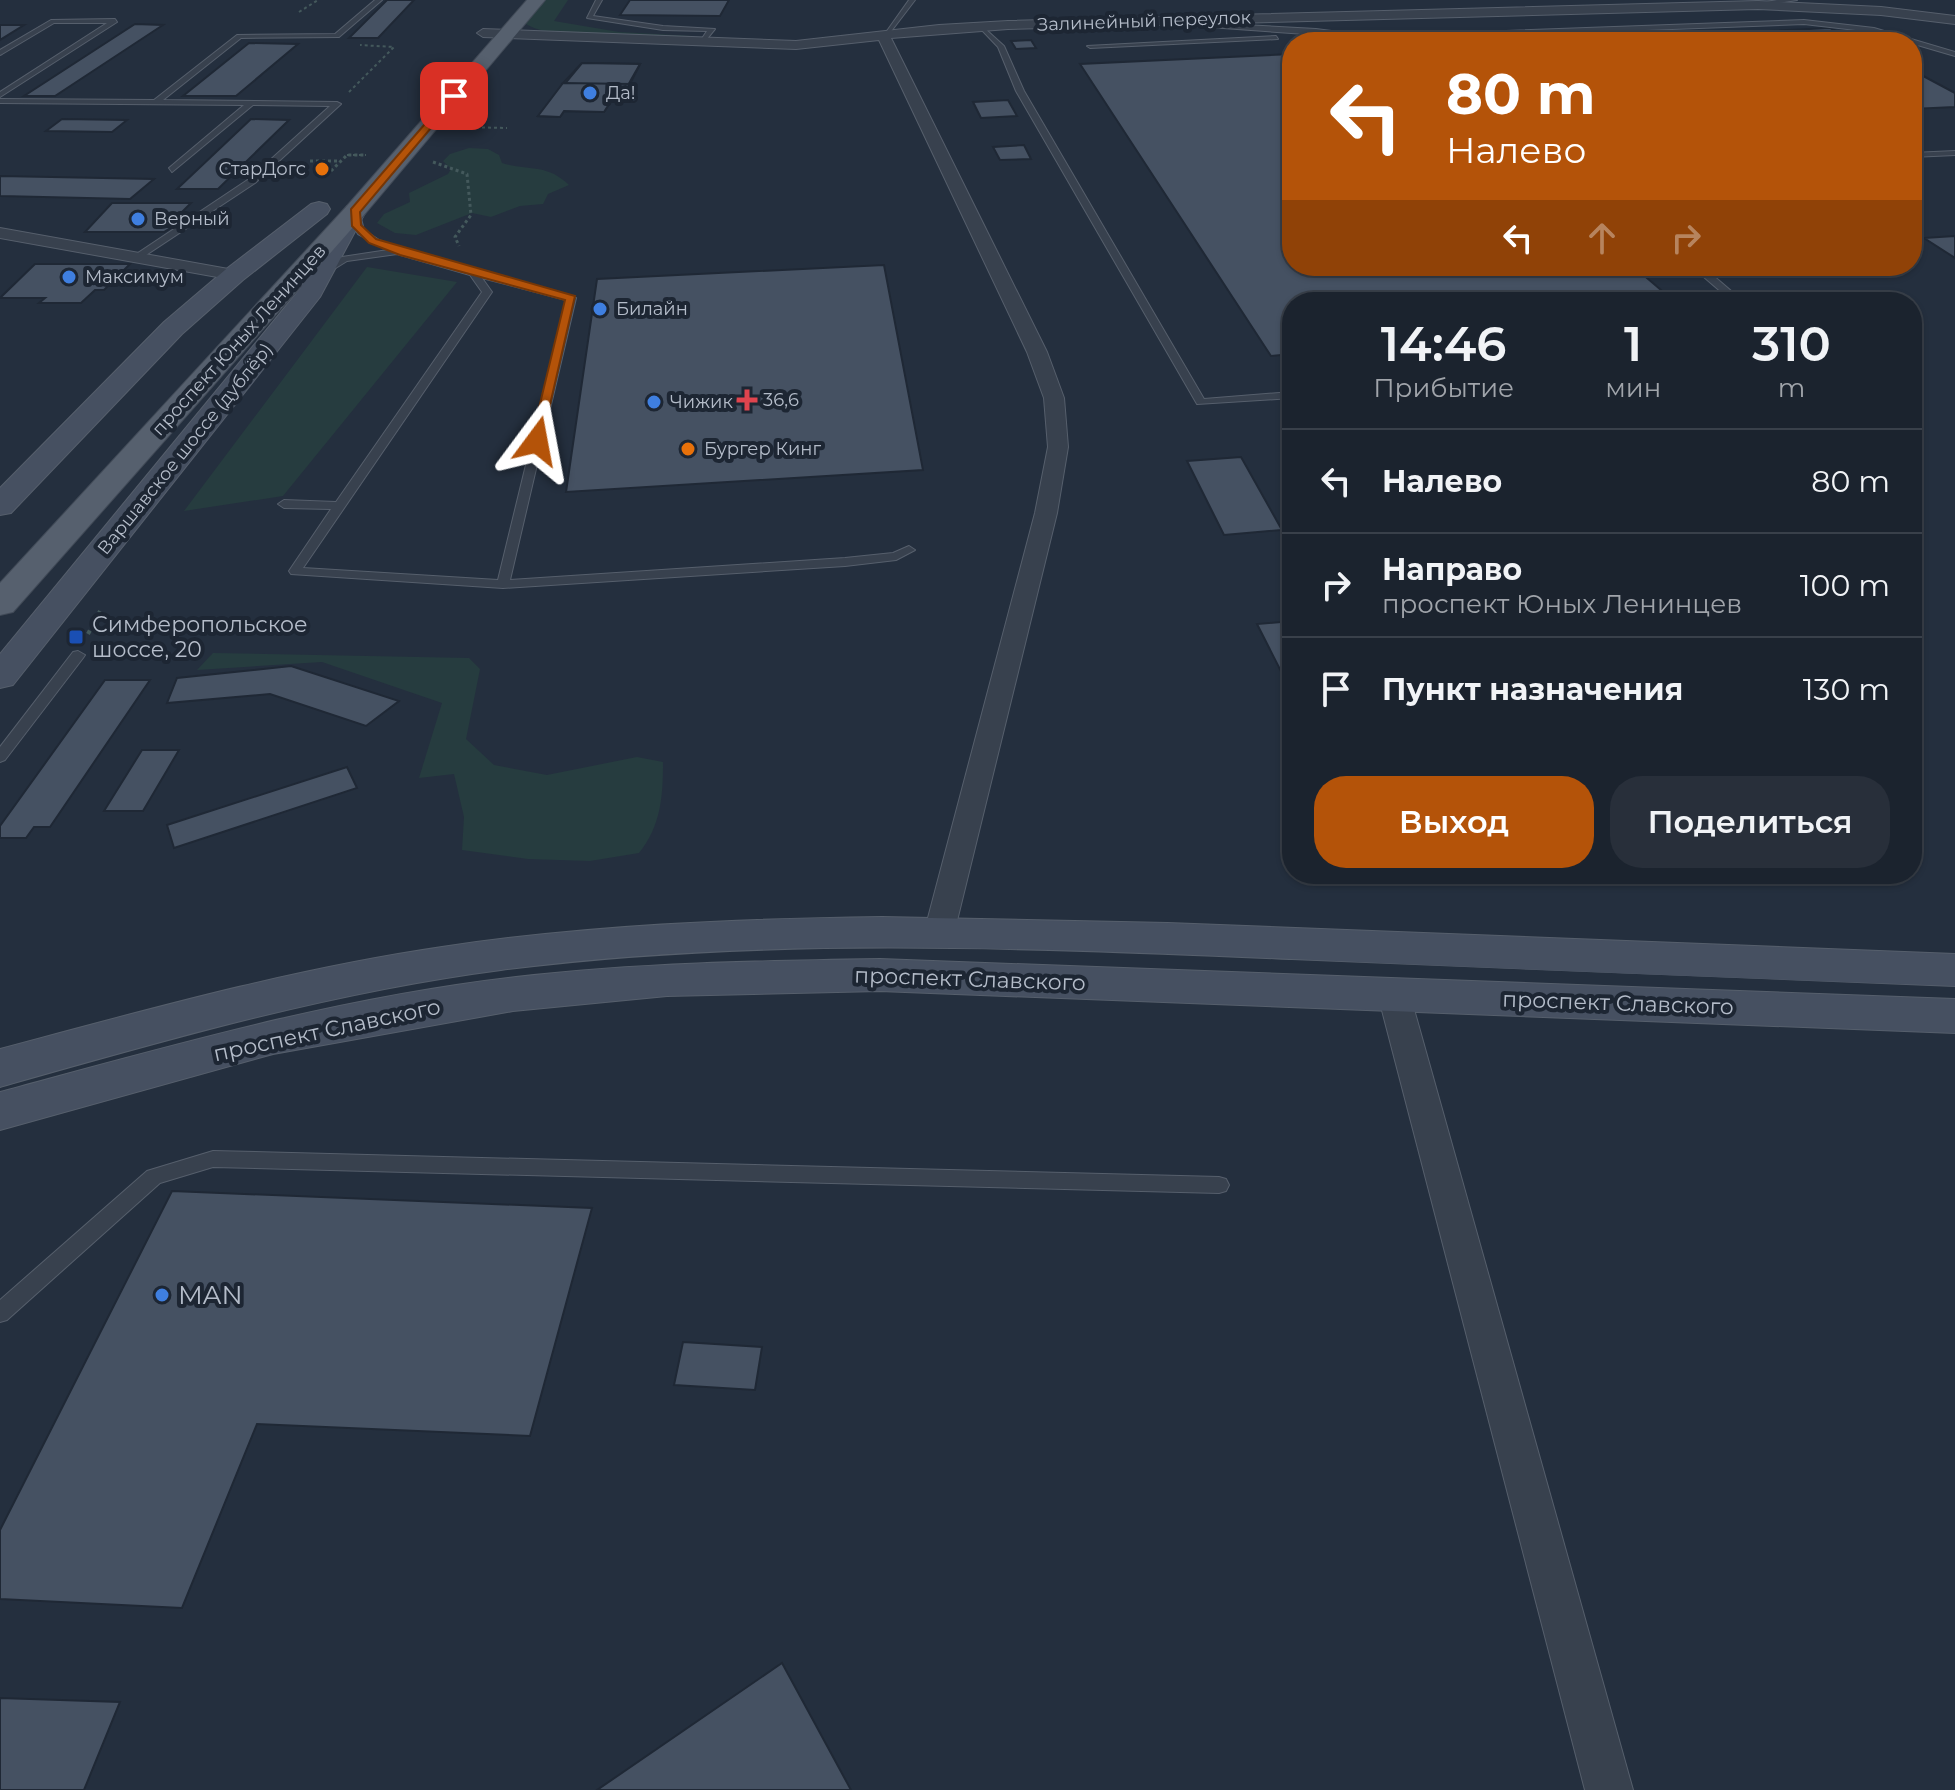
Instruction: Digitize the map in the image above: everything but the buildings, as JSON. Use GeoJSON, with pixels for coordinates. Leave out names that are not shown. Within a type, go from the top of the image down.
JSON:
{"type":"FeatureCollection","features":[{"type":"Feature","properties":{"kind":"main road"},"geometry":{"type":"LineString","coordinates":[[445,74],[513,0]]}},
{"type":"Feature","properties":{"kind":"main road","name":"проспект Юных Ленинцев"},"geometry":{"type":"LineString","coordinates":[[195,347],[335,206],[408,146],[536,0]]}},
{"type":"Feature","properties":{"kind":"main road"},"geometry":{"type":"LineString","coordinates":[[0,506],[173,328],[234,275],[335,206]]}},
{"type":"Feature","properties":{"kind":"main road","name":"проспект Юных Ленинцев"},"geometry":{"type":"LineString","coordinates":[[0,604],[335,206]]}},
{"type":"Feature","properties":{"kind":"main road","name":"Варшавское шоссе (дублёр)"},"geometry":{"type":"LineString","coordinates":[[0,677],[311,292],[323,272],[335,206]]}},
{"type":"Feature","properties":{"kind":"main road","name":"проспект Славского"},"geometry":{"type":"LineString","coordinates":[[0,1068],[272,996],[371,975],[503,954],[665,939],[832,932],[1032,933],[1955,970]]}},
{"type":"Feature","properties":{"kind":"main road","name":"проспект Славского"},"geometry":{"type":"LineString","coordinates":[[0,1111],[273,1036],[513,994],[667,979],[880,975],[1955,1016]]}},
{"type":"Feature","properties":{"kind":"street","name":"Залинейный переулок"},"geometry":{"type":"LineString","coordinates":[[1921,0],[1952,20]]}},
{"type":"Feature","properties":{"kind":"street","name":"Залинейный переулок"},"geometry":{"type":"LineString","coordinates":[[483,33],[796,45],[980,27],[1115,21],[1758,5],[1824,7],[1952,20]]}},
{"type":"Feature","properties":{"kind":"street"},"geometry":{"type":"LineString","coordinates":[[884,37],[1037,352],[1054,398],[1058,447],[1046,513],[939,933]]}},
{"type":"Feature","properties":{"kind":"street"},"geometry":{"type":"LineString","coordinates":[[0,233],[234,275]]}},
{"type":"Feature","properties":{"kind":"street"},"geometry":{"type":"LineString","coordinates":[[0,248],[27,239]]}},
{"type":"Feature","properties":{"kind":"street"},"geometry":{"type":"LineString","coordinates":[[1394,995],[1609,1790]]}},
{"type":"Feature","properties":{"kind":"lane"},"geometry":{"type":"LineString","coordinates":[[156,102],[239,36],[337,36],[379,0]]}},
{"type":"Feature","properties":{"kind":"lane"},"geometry":{"type":"LineString","coordinates":[[599,0],[589,17],[663,28],[712,29],[702,43]]}},
{"type":"Feature","properties":{"kind":"lane"},"geometry":{"type":"LineString","coordinates":[[884,37],[912,0]]}},
{"type":"Feature","properties":{"kind":"lane"},"geometry":{"type":"LineString","coordinates":[[1758,5],[1794,0]]}},
{"type":"Feature","properties":{"kind":"lane"},"geometry":{"type":"LineString","coordinates":[[0,53],[53,21],[115,21],[0,98]]}},
{"type":"Feature","properties":{"kind":"lane"},"geometry":{"type":"LineString","coordinates":[[1115,21],[1134,43]]}},
{"type":"Feature","properties":{"kind":"lane"},"geometry":{"type":"LineString","coordinates":[[1130,21],[1325,32]]}},
{"type":"Feature","properties":{"kind":"lane"},"geometry":{"type":"LineString","coordinates":[[1534,32],[1804,22],[1881,32]]}},
{"type":"Feature","properties":{"kind":"lane"},"geometry":{"type":"LineString","coordinates":[[1156,23],[1172,42]]}},
{"type":"Feature","properties":{"kind":"lane"},"geometry":{"type":"LineString","coordinates":[[980,27],[1001,46],[1020,91],[1201,402],[1282,396]]}},
{"type":"Feature","properties":{"kind":"lane"},"geometry":{"type":"LineString","coordinates":[[1090,46],[1282,38]]}},
{"type":"Feature","properties":{"kind":"lane"},"geometry":{"type":"LineString","coordinates":[[1922,44],[1955,54]]}},
{"type":"Feature","properties":{"kind":"lane"},"geometry":{"type":"LineString","coordinates":[[0,98],[337,104]]}},
{"type":"Feature","properties":{"kind":"lane"},"geometry":{"type":"LineString","coordinates":[[172,170],[251,103]]}},
{"type":"Feature","properties":{"kind":"lane"},"geometry":{"type":"LineString","coordinates":[[137,257],[252,181],[337,104]]}},
{"type":"Feature","properties":{"kind":"lane"},"geometry":{"type":"LineString","coordinates":[[1922,155],[1955,153]]}},
{"type":"Feature","properties":{"kind":"lane"},"geometry":{"type":"LineString","coordinates":[[335,206],[363,235],[404,253],[571,298],[503,584]]}},
{"type":"Feature","properties":{"kind":"lane"},"geometry":{"type":"LineString","coordinates":[[323,272],[345,259],[364,254],[404,253]]}},
{"type":"Feature","properties":{"kind":"lane"},"geometry":{"type":"LineString","coordinates":[[471,271],[487,292],[295,571],[503,584],[845,562],[896,556],[909,550]]}},
{"type":"Feature","properties":{"kind":"lane"},"geometry":{"type":"LineString","coordinates":[[1708,276],[1727,292]]}},
{"type":"Feature","properties":{"kind":"lane"},"geometry":{"type":"LineString","coordinates":[[284,504],[339,506]]}},
{"type":"Feature","properties":{"kind":"lane"},"geometry":{"type":"LineString","coordinates":[[0,757],[78,655]]}},
{"type":"Feature","properties":{"kind":"lane"},"geometry":{"type":"LineString","coordinates":[[0,1313],[154,1177],[213,1159],[1219,1185]]}},
{"type":"Feature","properties":{"kind":"path"},"geometry":{"type":"LineString","coordinates":[[337,36],[344,44],[394,47],[337,104]]}},
{"type":"Feature","properties":{"kind":"path"},"geometry":{"type":"LineString","coordinates":[[421,158],[467,174],[471,215],[455,237],[471,271]]}},
{"type":"Feature","properties":{"kind":"green space"},"geometry":{"type":"Polygon","coordinates":[[[543,0],[568,0],[554,21],[619,32],[693,36],[692,39],[580,37],[538,29],[524,23],[543,0]]]}},
{"type":"Feature","properties":{"kind":"green space"},"geometry":{"type":"Polygon","coordinates":[[[469,148],[488,149],[499,155],[502,163],[545,170],[569,185],[548,194],[543,204],[520,206],[491,217],[472,213],[416,235],[395,233],[377,223],[384,214],[410,202],[409,193],[448,174],[451,169],[443,161],[450,154],[469,148]]]}},
{"type":"Feature","properties":{"kind":"green space"},"geometry":{"type":"Polygon","coordinates":[[[367,267],[457,282],[283,496],[184,511],[367,267]]]}},
{"type":"Feature","properties":{"kind":"green space"},"geometry":{"type":"Polygon","coordinates":[[[213,653],[469,658],[480,669],[466,739],[494,765],[547,775],[637,757],[663,762],[661,799],[652,832],[639,853],[590,861],[528,859],[462,850],[464,817],[454,774],[419,778],[442,703],[322,662],[197,670],[213,653]]]}},
{"type":"Feature","properties":{"kind":"place","name":"Да!"},"geometry":{"type":"Point","coordinates":[590,93]}},
{"type":"Feature","properties":{"kind":"place","name":"СтарДогс"},"geometry":{"type":"Point","coordinates":[322,169]}},
{"type":"Feature","properties":{"kind":"place","name":"Верный"},"geometry":{"type":"Point","coordinates":[138,219]}},
{"type":"Feature","properties":{"kind":"place","name":"Максимум"},"geometry":{"type":"Point","coordinates":[69,277]}},
{"type":"Feature","properties":{"kind":"place","name":"Билайн"},"geometry":{"type":"Point","coordinates":[600,309]}},
{"type":"Feature","properties":{"kind":"place","name":"36,6"},"geometry":{"type":"Point","coordinates":[747,400]}},
{"type":"Feature","properties":{"kind":"place","name":"Чижик"},"geometry":{"type":"Point","coordinates":[654,402]}},
{"type":"Feature","properties":{"kind":"place","name":"Бургер Кинг"},"geometry":{"type":"Point","coordinates":[688,449]}},
{"type":"Feature","properties":{"kind":"place","name":"Симферопольское шоссе, 20"},"geometry":{"type":"Point","coordinates":[76,637]}},
{"type":"Feature","properties":{"kind":"place","name":"MAN"},"geometry":{"type":"Point","coordinates":[162,1295]}},
{"type":"Feature","properties":{"kind":"route"},"geometry":{"type":"LineString","coordinates":[[454,96],[355,211],[357,226],[372,241],[404,253],[571,298],[537,441]]}}]}
